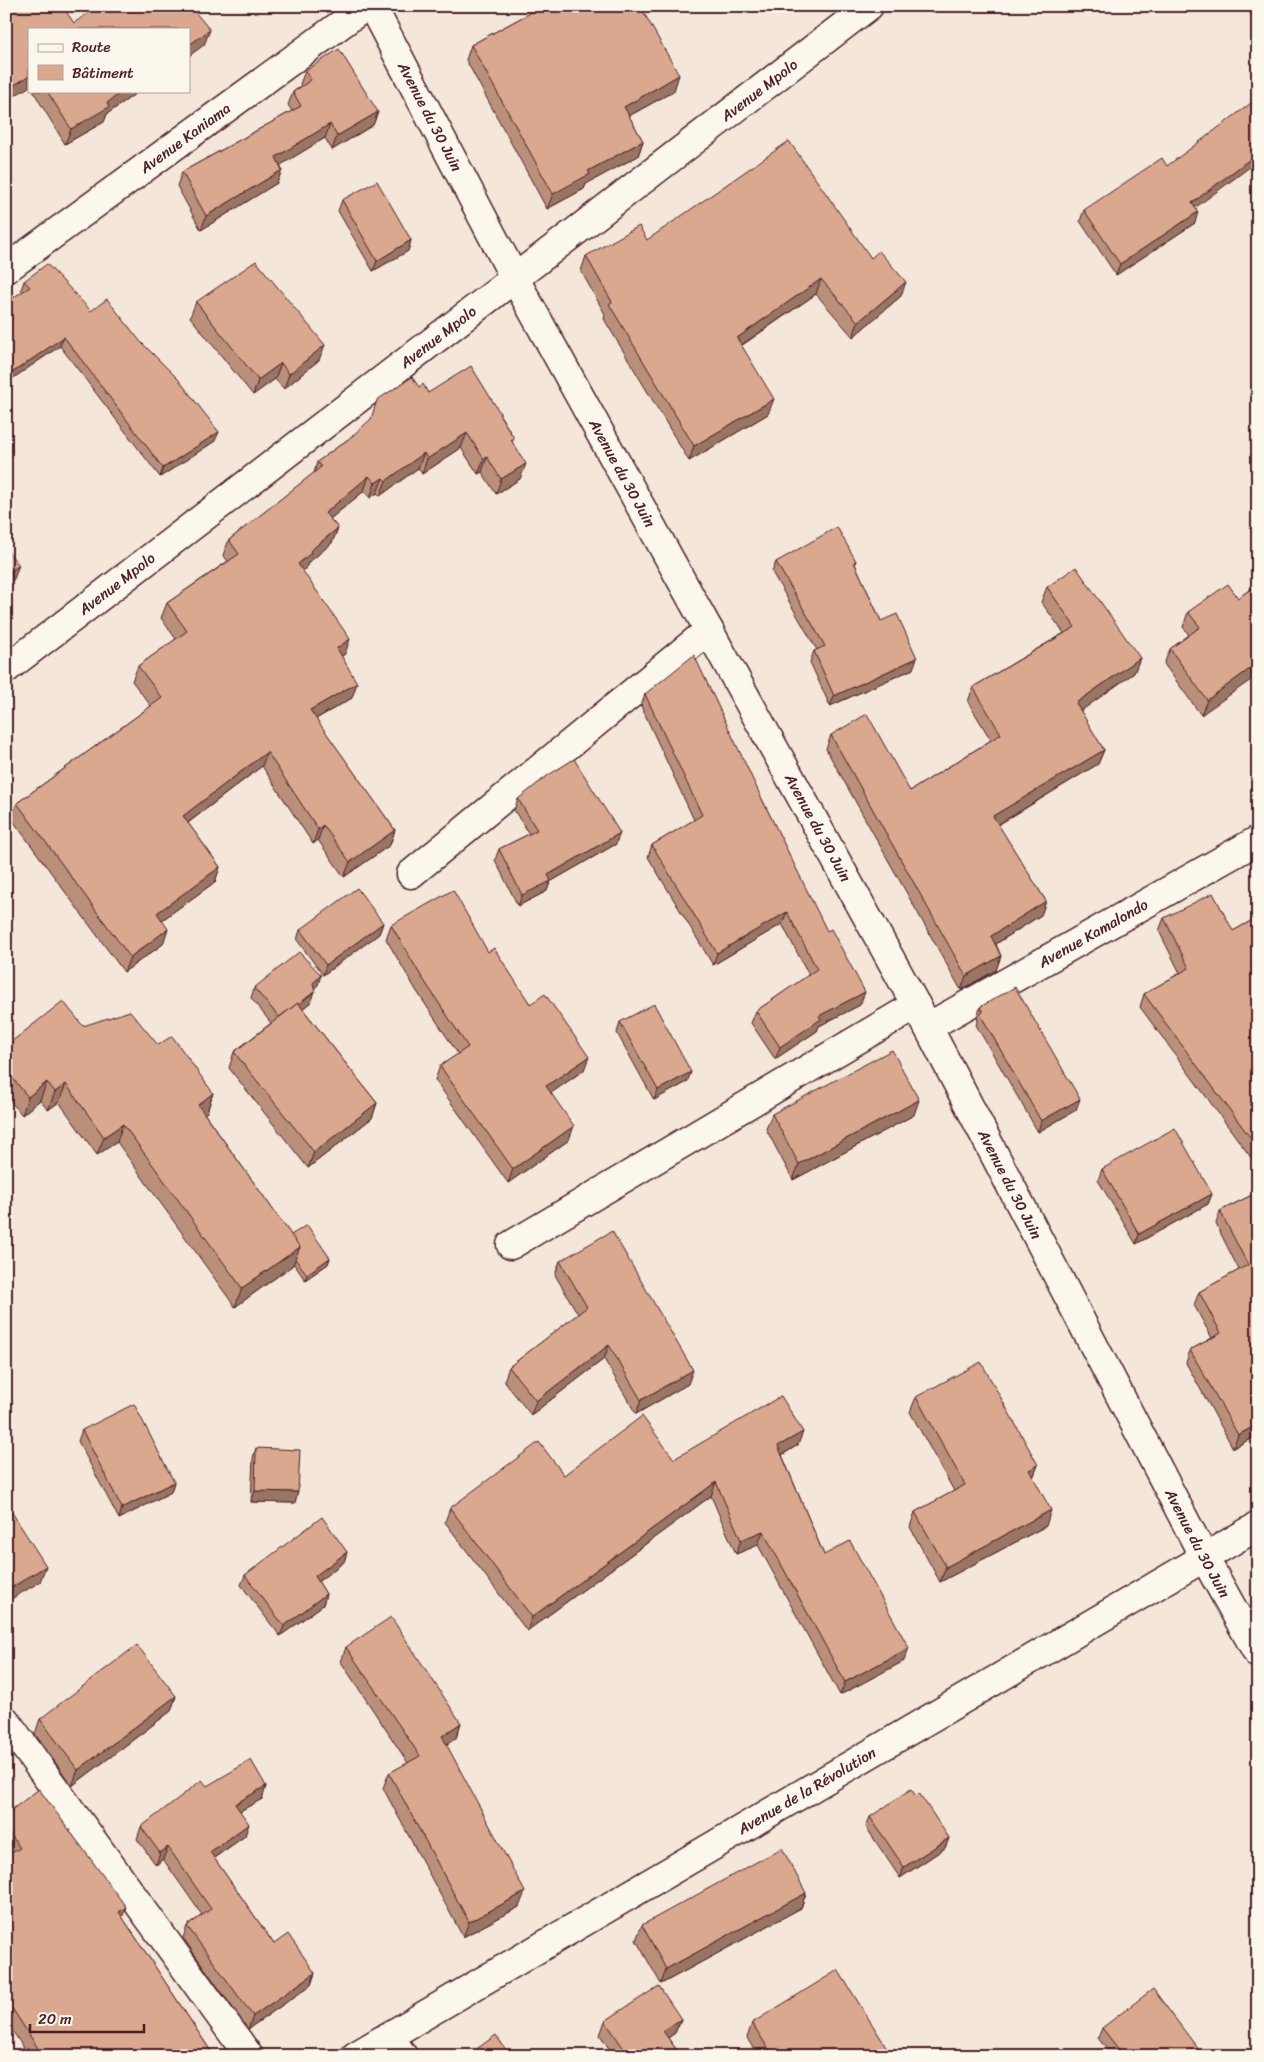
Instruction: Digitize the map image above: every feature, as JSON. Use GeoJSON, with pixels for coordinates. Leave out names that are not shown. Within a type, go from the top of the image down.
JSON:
{"type":"FeatureCollection","features":[{"type":"Feature","properties":{"kind":"street","name":"Avenue Kaniama"},"geometry":{"type":"LineString","coordinates":[[6,269],[366,6]]}},
{"type":"Feature","properties":{"kind":"street","name":"Avenue du 30 Juin"},"geometry":{"type":"LineString","coordinates":[[372,6],[516,279],[922,1016],[1204,1557],[1258,1654]]}},
{"type":"Feature","properties":{"kind":"street","name":"Avenue Mpolo"},"geometry":{"type":"LineString","coordinates":[[6,669],[870,6]]}},
{"type":"Feature","properties":{"kind":"street"},"geometry":{"type":"LineString","coordinates":[[411,874],[709,630]]}},
{"type":"Feature","properties":{"kind":"street","name":"Avenue Kamalondo"},"geometry":{"type":"LineString","coordinates":[[511,1245],[922,1016],[1258,840]]}},
{"type":"Feature","properties":{"kind":"street","name":"Avenue de la Révolution"},"geometry":{"type":"LineString","coordinates":[[355,2056],[396,2046],[1258,1526]]}},
{"type":"Feature","properties":{"kind":"street"},"geometry":{"type":"LineString","coordinates":[[6,1721],[249,2056]]}},
{"type":"Feature","properties":{"kind":"building"},"geometry":{"type":"Polygon","coordinates":[[[8,6],[62,6],[74,23],[98,6],[190,6],[210,30],[190,44],[190,28],[28,28],[28,77],[6,90],[6,8],[8,6]]]}},
{"type":"Feature","properties":{"kind":"building"},"geometry":{"type":"Polygon","coordinates":[[[540,6],[640,6],[679,75],[624,107],[643,141],[588,171],[590,174],[553,194],[471,45],[540,6]]]}},
{"type":"Feature","properties":{"kind":"building"},"geometry":{"type":"Polygon","coordinates":[[[339,49],[378,112],[337,136],[330,124],[276,157],[282,170],[206,216],[182,172],[301,106],[293,92],[311,80],[305,71],[339,49]]]}},
{"type":"Feature","properties":{"kind":"building"},"geometry":{"type":"Polygon","coordinates":[[[48,92],[122,92],[107,103],[109,107],[71,129],[48,92]]]}},
{"type":"Feature","properties":{"kind":"building"},"geometry":{"type":"Polygon","coordinates":[[[1258,98],[1258,153],[1192,203],[1198,212],[1120,264],[1084,210],[1162,158],[1167,166],[1258,98]]]}},
{"type":"Feature","properties":{"kind":"building"},"geometry":{"type":"Polygon","coordinates":[[[789,141],[871,258],[879,251],[906,282],[858,322],[821,279],[737,338],[774,399],[694,446],[609,304],[612,302],[586,256],[639,226],[647,240],[789,141]]]}},
{"type":"Feature","properties":{"kind":"building"},"geometry":{"type":"Polygon","coordinates":[[[377,181],[411,240],[377,261],[342,200],[377,181]]]}},
{"type":"Feature","properties":{"kind":"building"},"geometry":{"type":"Polygon","coordinates":[[[256,261],[325,345],[289,374],[281,363],[258,380],[196,302],[256,261]]]}},
{"type":"Feature","properties":{"kind":"building"},"geometry":{"type":"Polygon","coordinates":[[[47,264],[91,311],[107,299],[140,341],[178,379],[219,432],[163,468],[64,337],[6,377],[6,302],[30,287],[24,281],[47,264]]]}},
{"type":"Feature","properties":{"kind":"building"},"geometry":{"type":"Polygon","coordinates":[[[471,366],[500,413],[514,438],[511,440],[526,464],[501,479],[487,457],[484,459],[467,433],[427,459],[424,453],[386,481],[383,478],[375,483],[369,476],[325,513],[338,528],[310,551],[311,553],[298,564],[350,639],[337,648],[357,683],[310,710],[395,830],[350,862],[323,825],[318,829],[267,752],[183,816],[220,867],[157,913],[168,929],[130,957],[17,803],[162,698],[138,666],[187,631],[167,603],[239,554],[229,540],[321,467],[317,462],[351,437],[371,419],[377,400],[412,377],[419,387],[423,384],[428,393],[471,366]]]}},
{"type":"Feature","properties":{"kind":"building"},"geometry":{"type":"Polygon","coordinates":[[[837,527],[856,561],[854,562],[881,621],[897,614],[917,658],[834,696],[814,651],[825,646],[776,562],[837,527]]]}},
{"type":"Feature","properties":{"kind":"building"},"geometry":{"type":"Polygon","coordinates":[[[6,549],[19,565],[6,575],[6,549]]]}},
{"type":"Feature","properties":{"kind":"building"},"geometry":{"type":"Polygon","coordinates":[[[1076,567],[1140,658],[1076,703],[1104,750],[993,816],[1046,901],[991,936],[1001,956],[966,976],[831,735],[867,714],[910,791],[1001,734],[973,687],[1075,627],[1047,587],[1076,567]]]}},
{"type":"Feature","properties":{"kind":"building"},"geometry":{"type":"Polygon","coordinates":[[[1228,584],[1238,598],[1258,584],[1258,663],[1207,700],[1170,649],[1200,627],[1188,612],[1228,584]]]}},
{"type":"Feature","properties":{"kind":"building"},"geometry":{"type":"Polygon","coordinates":[[[694,655],[827,931],[831,929],[865,992],[819,1016],[821,1019],[780,1047],[756,1011],[817,969],[787,912],[717,953],[652,845],[702,815],[645,694],[694,655]]]}},
{"type":"Feature","properties":{"kind":"building"},"geometry":{"type":"Polygon","coordinates":[[[574,759],[620,833],[548,875],[551,881],[522,895],[499,849],[537,830],[518,799],[547,776],[574,759]]]}},
{"type":"Feature","properties":{"kind":"building"},"geometry":{"type":"Polygon","coordinates":[[[357,888],[383,923],[326,965],[300,930],[357,888]]]}},
{"type":"Feature","properties":{"kind":"building"},"geometry":{"type":"Polygon","coordinates":[[[453,890],[488,952],[494,948],[530,1004],[545,994],[589,1057],[546,1086],[574,1126],[513,1169],[440,1066],[468,1047],[421,976],[391,925],[453,890]]]}},
{"type":"Feature","properties":{"kind":"building"},"geometry":{"type":"Polygon","coordinates":[[[1213,893],[1233,931],[1258,917],[1258,1148],[1144,994],[1189,968],[1164,918],[1213,893]]]}},
{"type":"Feature","properties":{"kind":"building"},"geometry":{"type":"Polygon","coordinates":[[[299,952],[321,975],[313,983],[315,991],[279,1017],[254,988],[299,952]]]}},
{"type":"Feature","properties":{"kind":"building"},"geometry":{"type":"Polygon","coordinates":[[[1015,987],[1080,1099],[1041,1121],[980,1014],[983,1012],[980,1007],[1015,987]]]}},
{"type":"Feature","properties":{"kind":"building"},"geometry":{"type":"Polygon","coordinates":[[[63,1001],[83,1026],[130,1011],[158,1045],[172,1036],[213,1093],[198,1105],[300,1247],[242,1288],[123,1124],[104,1137],[66,1084],[55,1092],[47,1082],[28,1097],[6,1070],[6,1046],[63,1001]]]}},
{"type":"Feature","properties":{"kind":"building"},"geometry":{"type":"Polygon","coordinates":[[[298,1003],[377,1103],[314,1152],[234,1052],[298,1003]]]}},
{"type":"Feature","properties":{"kind":"building"},"geometry":{"type":"Polygon","coordinates":[[[654,1004],[691,1072],[658,1090],[620,1022],[654,1004]]]}},
{"type":"Feature","properties":{"kind":"building"},"geometry":{"type":"Polygon","coordinates":[[[892,1050],[919,1100],[799,1164],[772,1114],[892,1050]]]}},
{"type":"Feature","properties":{"kind":"building"},"geometry":{"type":"Polygon","coordinates":[[[1175,1128],[1212,1194],[1139,1234],[1102,1169],[1175,1128]]]}},
{"type":"Feature","properties":{"kind":"building"},"geometry":{"type":"Polygon","coordinates":[[[1258,1192],[1258,1424],[1238,1435],[1190,1350],[1221,1333],[1199,1292],[1248,1265],[1220,1211],[1258,1192]]]}},
{"type":"Feature","properties":{"kind":"building"},"geometry":{"type":"Polygon","coordinates":[[[307,1225],[330,1258],[307,1274],[295,1259],[300,1247],[291,1235],[307,1225]]]}},
{"type":"Feature","properties":{"kind":"building"},"geometry":{"type":"Polygon","coordinates":[[[612,1231],[693,1370],[641,1400],[609,1345],[536,1401],[509,1367],[587,1307],[560,1261],[612,1231]]]}},
{"type":"Feature","properties":{"kind":"building"},"geometry":{"type":"Polygon","coordinates":[[[981,1362],[1038,1465],[1029,1470],[1051,1510],[946,1567],[915,1512],[965,1485],[916,1397],[981,1362]]]}},
{"type":"Feature","properties":{"kind":"building"},"geometry":{"type":"Polygon","coordinates":[[[781,1396],[803,1432],[778,1446],[824,1555],[850,1541],[909,1648],[845,1682],[763,1531],[741,1540],[716,1482],[532,1617],[450,1508],[539,1442],[564,1475],[642,1416],[674,1459],[781,1396]]]}},
{"type":"Feature","properties":{"kind":"building"},"geometry":{"type":"Polygon","coordinates":[[[134,1404],[174,1482],[122,1508],[82,1430],[134,1404]]]}},
{"type":"Feature","properties":{"kind":"building"},"geometry":{"type":"Polygon","coordinates":[[[256,1448],[300,1450],[298,1492],[255,1491],[256,1448]]]}},
{"type":"Feature","properties":{"kind":"building"},"geometry":{"type":"Polygon","coordinates":[[[6,1503],[46,1566],[6,1591],[6,1503]]]}},
{"type":"Feature","properties":{"kind":"building"},"geometry":{"type":"Polygon","coordinates":[[[322,1517],[347,1552],[315,1576],[326,1594],[284,1626],[245,1575],[322,1517]]]}},
{"type":"Feature","properties":{"kind":"building"},"geometry":{"type":"Polygon","coordinates":[[[391,1617],[461,1723],[442,1736],[525,1892],[469,1922],[389,1773],[420,1756],[346,1647],[391,1617]]]}},
{"type":"Feature","properties":{"kind":"building"},"geometry":{"type":"Polygon","coordinates":[[[137,1645],[176,1696],[78,1770],[40,1719],[137,1645]]]}},
{"type":"Feature","properties":{"kind":"building"},"geometry":{"type":"Polygon","coordinates":[[[251,1760],[266,1786],[235,1804],[249,1824],[210,1852],[274,1944],[288,1934],[315,1973],[253,2016],[187,1926],[211,1909],[168,1847],[160,1853],[141,1827],[202,1780],[207,1786],[251,1760]]]}},
{"type":"Feature","properties":{"kind":"building"},"geometry":{"type":"Polygon","coordinates":[[[39,1789],[126,1907],[119,1912],[214,2056],[43,2056],[6,1999],[6,1856],[20,1848],[6,1828],[6,1814],[39,1789]]]}},
{"type":"Feature","properties":{"kind":"building"},"geometry":{"type":"Polygon","coordinates":[[[911,1789],[916,1796],[919,1793],[949,1838],[904,1867],[870,1817],[911,1789]]]}},
{"type":"Feature","properties":{"kind":"building"},"geometry":{"type":"Polygon","coordinates":[[[782,1848],[806,1893],[666,1969],[642,1925],[782,1848]]]}},
{"type":"Feature","properties":{"kind":"building"},"geometry":{"type":"Polygon","coordinates":[[[838,1970],[887,2048],[875,2056],[773,2056],[752,2023],[838,1970]]]}},
{"type":"Feature","properties":{"kind":"building"},"geometry":{"type":"Polygon","coordinates":[[[659,1986],[681,2019],[663,2031],[681,2056],[629,2056],[605,2021],[659,1986]]]}},
{"type":"Feature","properties":{"kind":"building"},"geometry":{"type":"Polygon","coordinates":[[[1153,1989],[1202,2054],[1199,2056],[1124,2056],[1102,2028],[1153,1989]]]}},
{"type":"Feature","properties":{"kind":"building"},"geometry":{"type":"Polygon","coordinates":[[[496,2035],[510,2056],[467,2056],[496,2035]]]}}]}
